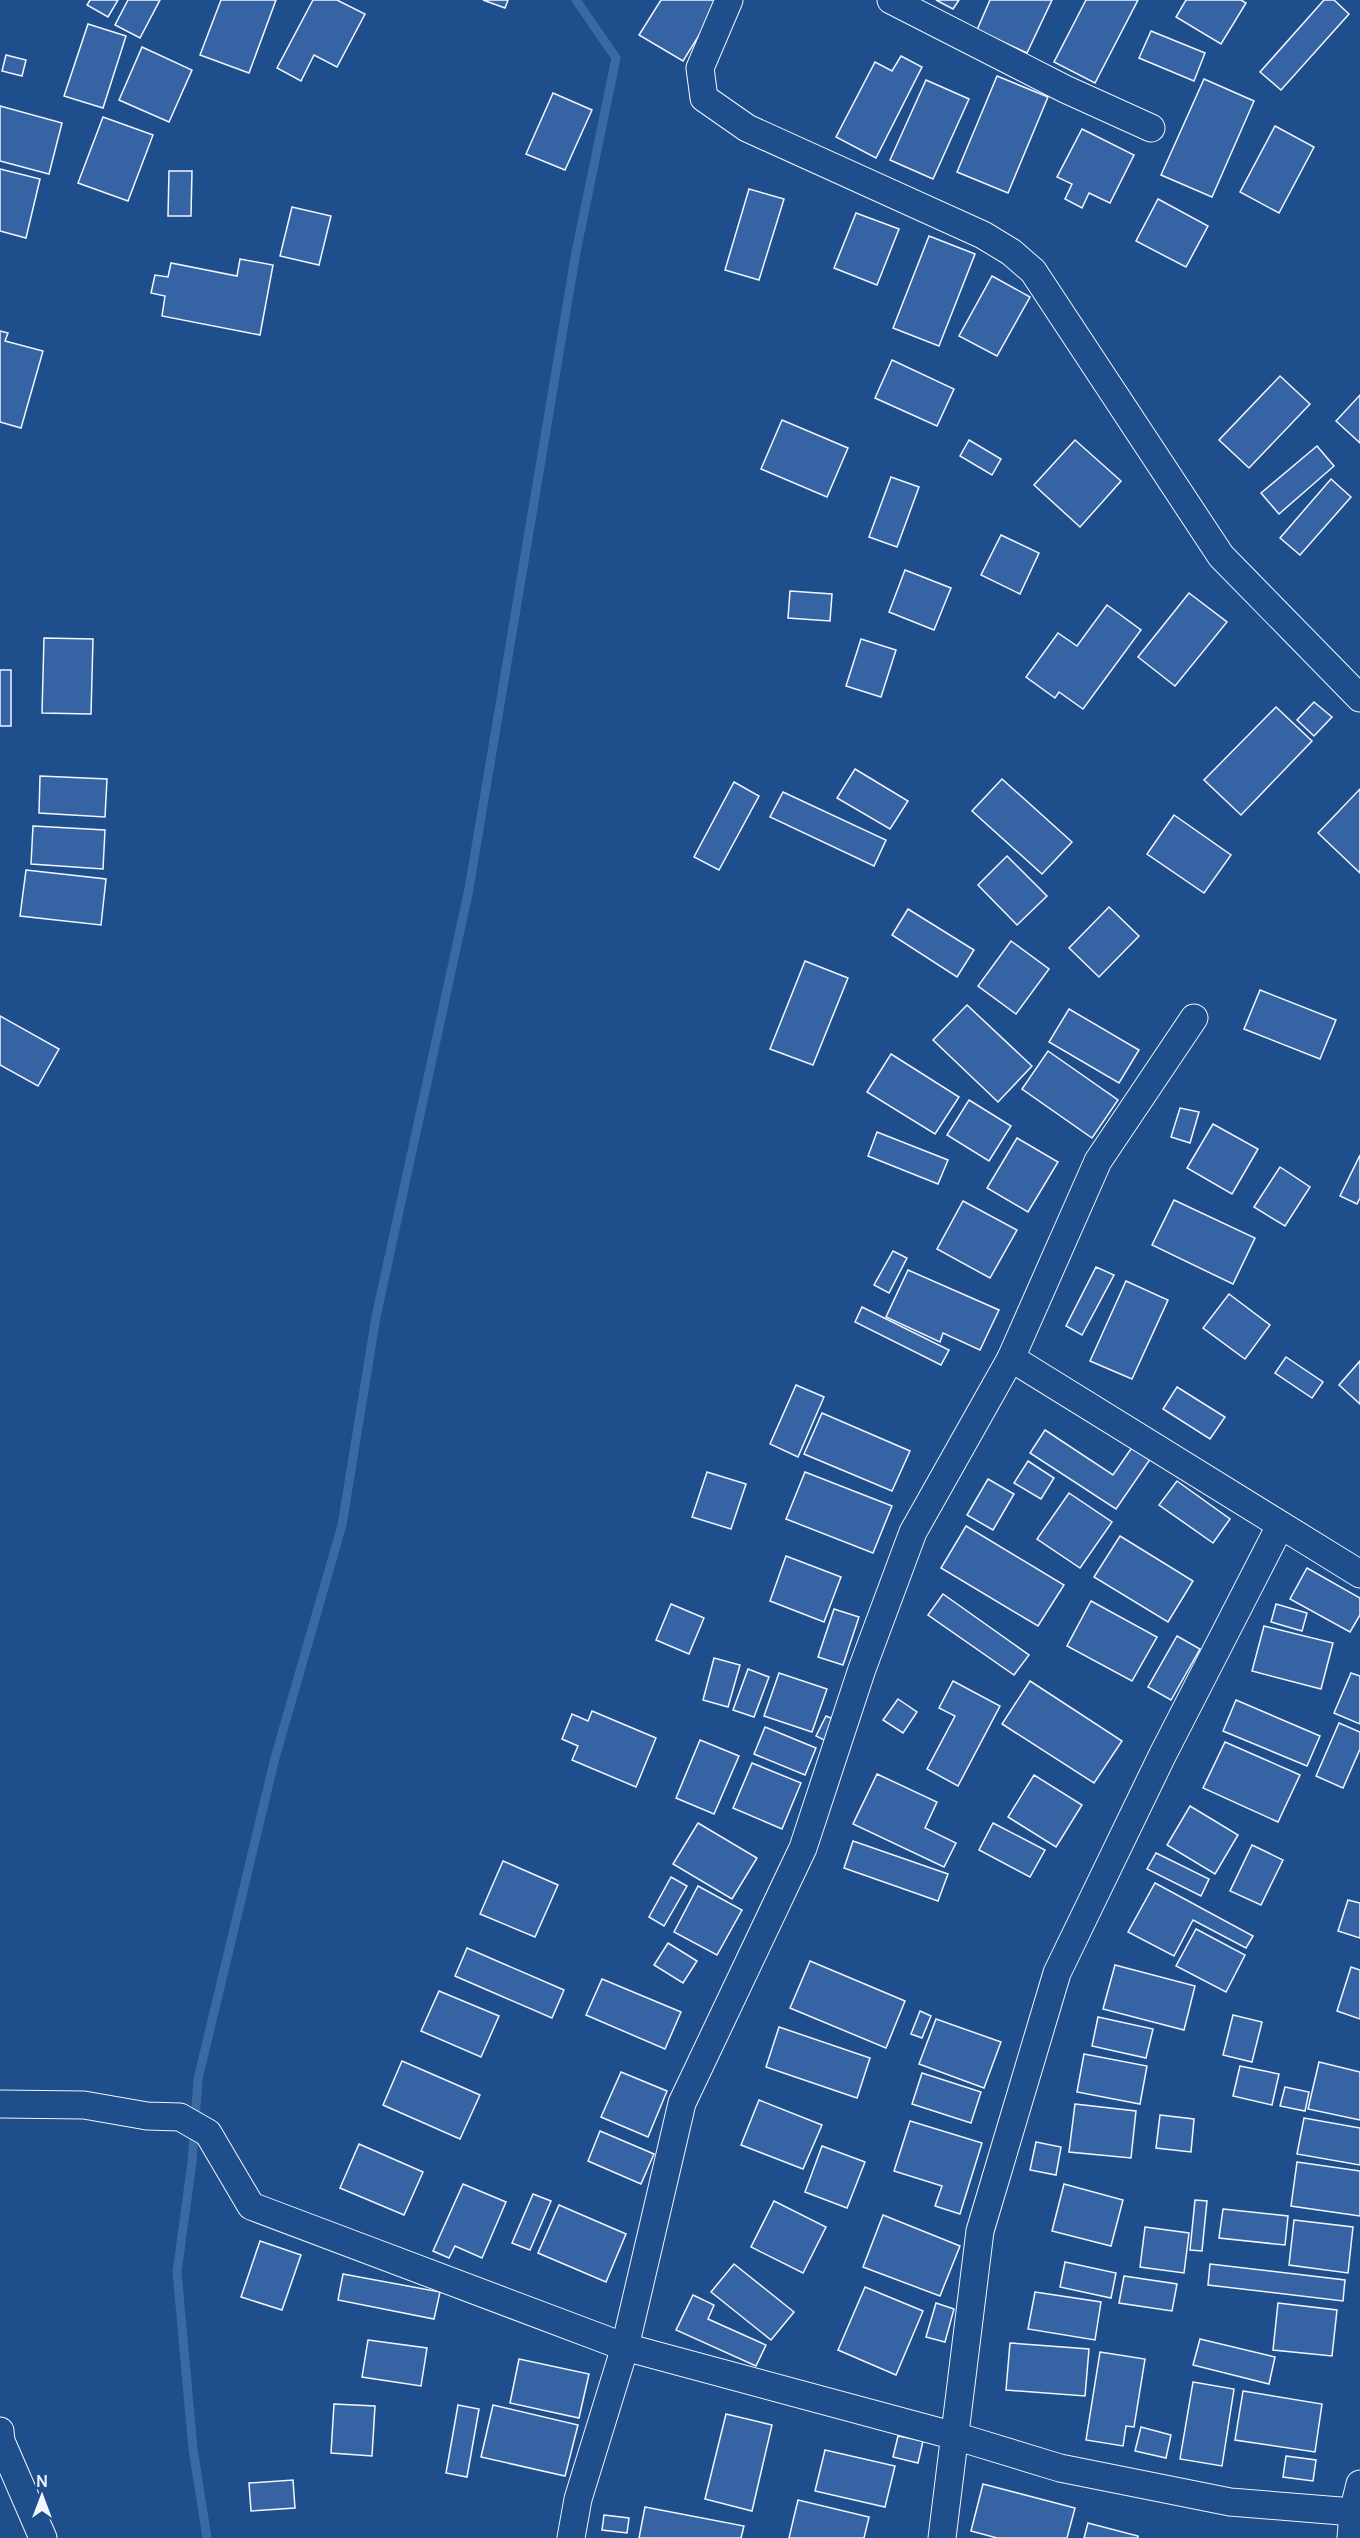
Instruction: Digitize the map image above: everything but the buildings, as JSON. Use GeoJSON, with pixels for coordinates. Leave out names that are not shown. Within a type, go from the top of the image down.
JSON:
{"type":"FeatureCollection","features":[{"type":"Feature","properties":{"kind":"street"},"geometry":{"type":"LineString","coordinates":[[729,0],[700,68],[704,98],[747,128],[983,235],[1011,252],[1033,271],[1221,556],[1360,698]]}},
{"type":"Feature","properties":{"kind":"street"},"geometry":{"type":"LineString","coordinates":[[891,0],[1065,89],[1151,128]]}},
{"type":"Feature","properties":{"kind":"street"},"geometry":{"type":"LineString","coordinates":[[571,2538],[578,2499],[625,2347],[682,2103],[803,1848],[862,1669],[913,1532],[1011,1358],[1098,1161],[1194,1018]]}},
{"type":"Feature","properties":{"kind":"street"},"geometry":{"type":"LineString","coordinates":[[1011,1358],[1360,1574]]}},
{"type":"Feature","properties":{"kind":"street"},"geometry":{"type":"LineString","coordinates":[[942,2538],[980,2230],[1057,1973],[1162,1756],[1280,1526]]}},
{"type":"Feature","properties":{"kind":"street"},"geometry":{"type":"LineString","coordinates":[[0,2104],[84,2105],[147,2116],[180,2117],[208,2133],[251,2206],[625,2347],[955,2436],[1060,2469],[1352,2525],[1360,2484]]}},
{"type":"Feature","properties":{"kind":"street"},"geometry":{"type":"LineString","coordinates":[[0,2431],[1,2441],[43,2538]]}},
{"type":"Feature","properties":{"kind":"waterway"},"geometry":{"type":"LineString","coordinates":[[207,2538],[193,2449],[177,2272],[192,2162],[198,2079],[275,1758],[342,1525],[376,1317],[469,889],[576,252],[616,58],[576,0]]}}]}
